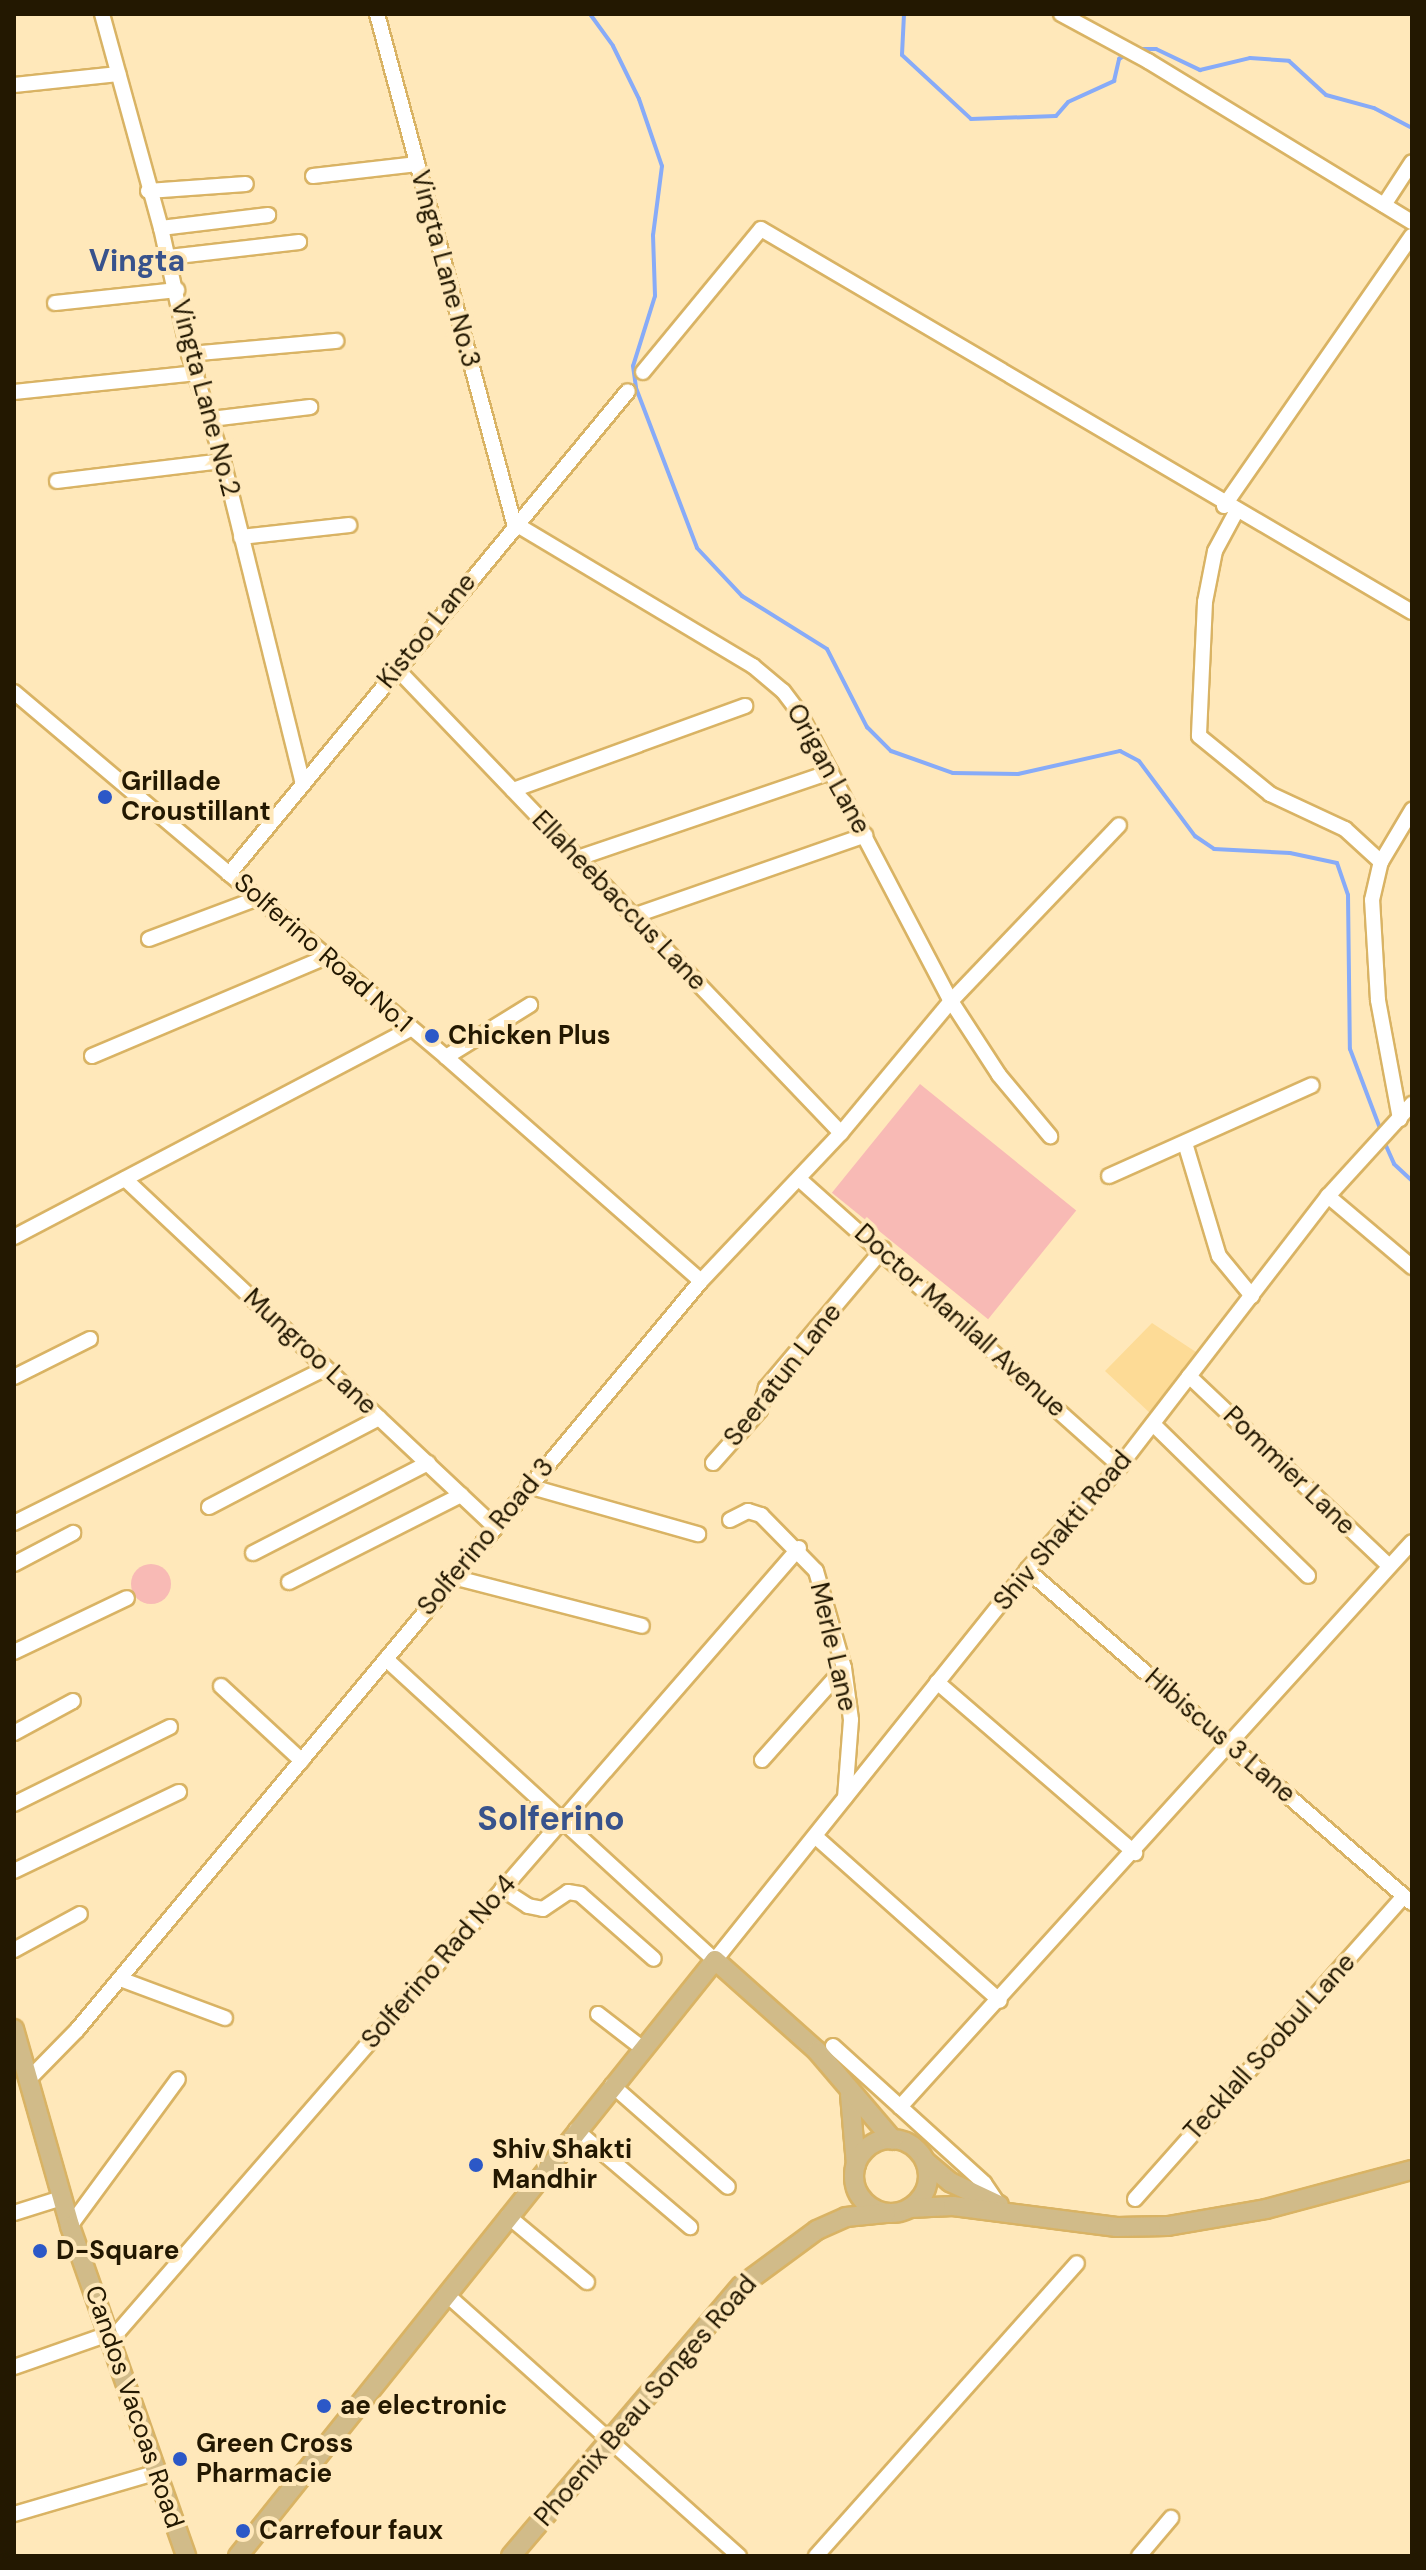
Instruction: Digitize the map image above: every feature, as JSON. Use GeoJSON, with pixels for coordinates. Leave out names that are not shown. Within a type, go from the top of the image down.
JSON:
{"type":"FeatureCollection","features":[{"type":"Feature","properties":{"kind":"main road"},"geometry":{"type":"LineString","coordinates":[[238,2556],[715,1960],[817,2051],[893,2140],[912,2146],[950,2182],[1005,2208]]}},
{"type":"Feature","properties":{"kind":"main road","name":"Candos Vacoas Road"},"geometry":{"type":"LineString","coordinates":[[14,2032],[70,2226],[186,2556]]}},
{"type":"Feature","properties":{"kind":"main road"},"geometry":{"type":"LineString","coordinates":[[850,2092],[859,2195],[886,2213],[910,2208],[1005,2208],[1117,2227],[1168,2226],[1266,2209],[1412,2170]]}},
{"type":"Feature","properties":{"kind":"main road"},"geometry":{"type":"LineString","coordinates":[[856,2165],[867,2149],[893,2140]]}},
{"type":"Feature","properties":{"kind":"main road"},"geometry":{"type":"LineString","coordinates":[[910,2208],[924,2192],[925,2161]]}},
{"type":"Feature","properties":{"kind":"main road","name":"Phoenix Beau Songes Road"},"geometry":{"type":"LineString","coordinates":[[511,2556],[741,2286],[784,2249],[846,2217],[886,2213]]}},
{"type":"Feature","properties":{"kind":"street","name":"Vingta Lane No.2"},"geometry":{"type":"LineString","coordinates":[[102,14],[148,191],[169,257],[189,354],[223,461],[303,784]]}},
{"type":"Feature","properties":{"kind":"street","name":"Vingta Lane No.3"},"geometry":{"type":"LineString","coordinates":[[377,14],[514,523]]}},
{"type":"Feature","properties":{"kind":"street"},"geometry":{"type":"LineString","coordinates":[[1061,14],[1148,61],[1412,222]]}},
{"type":"Feature","properties":{"kind":"street"},"geometry":{"type":"LineString","coordinates":[[14,85],[118,74]]}},
{"type":"Feature","properties":{"kind":"street"},"geometry":{"type":"LineString","coordinates":[[1384,205],[1412,162]]}},
{"type":"Feature","properties":{"kind":"street"},"geometry":{"type":"LineString","coordinates":[[313,176],[417,164]]}},
{"type":"Feature","properties":{"kind":"street"},"geometry":{"type":"LineString","coordinates":[[148,191],[246,184]]}},
{"type":"Feature","properties":{"kind":"street"},"geometry":{"type":"LineString","coordinates":[[161,228],[268,215]]}},
{"type":"Feature","properties":{"kind":"street"},"geometry":{"type":"LineString","coordinates":[[643,372],[761,229],[1230,509],[1412,612]]}},
{"type":"Feature","properties":{"kind":"street"},"geometry":{"type":"LineString","coordinates":[[1381,862],[1345,829],[1270,794],[1199,736],[1205,602],[1215,551],[1230,509],[1412,236]]}},
{"type":"Feature","properties":{"kind":"street"},"geometry":{"type":"LineString","coordinates":[[169,257],[299,242]]}},
{"type":"Feature","properties":{"kind":"street"},"geometry":{"type":"LineString","coordinates":[[55,303],[177,290]]}},
{"type":"Feature","properties":{"kind":"street"},"geometry":{"type":"LineString","coordinates":[[189,354],[336,341]]}},
{"type":"Feature","properties":{"kind":"street"},"geometry":{"type":"LineString","coordinates":[[14,392],[197,373]]}},
{"type":"Feature","properties":{"kind":"street","name":"Kistoo Lane"},"geometry":{"type":"LineString","coordinates":[[229,874],[514,523],[628,391]]}},
{"type":"Feature","properties":{"kind":"street"},"geometry":{"type":"LineString","coordinates":[[211,419],[310,407]]}},
{"type":"Feature","properties":{"kind":"street"},"geometry":{"type":"LineString","coordinates":[[57,481],[223,461]]}},
{"type":"Feature","properties":{"kind":"street","name":"Origan Lane"},"geometry":{"type":"LineString","coordinates":[[514,523],[753,666],[799,712],[951,1001],[999,1075],[1050,1136]]}},
{"type":"Feature","properties":{"kind":"street"},"geometry":{"type":"LineString","coordinates":[[241,537],[349,525]]}},
{"type":"Feature","properties":{"kind":"street","name":"Ellaheebaccus Lane"},"geometry":{"type":"LineString","coordinates":[[397,669],[841,1133]]}},
{"type":"Feature","properties":{"kind":"street","name":"Solferino Road No.1"},"geometry":{"type":"LineString","coordinates":[[14,692],[21,706],[258,898],[446,1057],[701,1281]]}},
{"type":"Feature","properties":{"kind":"street"},"geometry":{"type":"LineString","coordinates":[[513,790],[745,706]]}},
{"type":"Feature","properties":{"kind":"street"},"geometry":{"type":"LineString","coordinates":[[578,858],[831,772]]}},
{"type":"Feature","properties":{"kind":"street"},"geometry":{"type":"LineString","coordinates":[[1394,1125],[1378,1000],[1372,900],[1381,862],[1412,810]]}},
{"type":"Feature","properties":{"kind":"street","name":"Solferino Road 3"},"geometry":{"type":"LineString","coordinates":[[28,2080],[120,1979],[701,1281],[841,1133],[951,1001],[1119,825]]}},
{"type":"Feature","properties":{"kind":"street"},"geometry":{"type":"LineString","coordinates":[[633,916],[865,835]]}},
{"type":"Feature","properties":{"kind":"street"},"geometry":{"type":"LineString","coordinates":[[149,939],[258,898]]}},
{"type":"Feature","properties":{"kind":"street"},"geometry":{"type":"LineString","coordinates":[[92,1056],[326,957]]}},
{"type":"Feature","properties":{"kind":"street"},"geometry":{"type":"LineString","coordinates":[[446,1057],[530,1005]]}},
{"type":"Feature","properties":{"kind":"street"},"geometry":{"type":"LineString","coordinates":[[14,1237],[410,1029]]}},
{"type":"Feature","properties":{"kind":"street"},"geometry":{"type":"LineString","coordinates":[[1109,1176],[1312,1085]]}},
{"type":"Feature","properties":{"kind":"street","name":"Shiv Shakti Road"},"geometry":{"type":"LineString","coordinates":[[715,1960],[1027,1570],[1120,1466],[1328,1196],[1412,1104]]}},
{"type":"Feature","properties":{"kind":"street"},"geometry":{"type":"LineString","coordinates":[[1185,1143],[1219,1256],[1252,1296]]}},
{"type":"Feature","properties":{"kind":"street","name":"Mungroo Lane"},"geometry":{"type":"LineString","coordinates":[[125,1179],[494,1526]]}},
{"type":"Feature","properties":{"kind":"street","name":"Doctor Manilall Avenue"},"geometry":{"type":"LineString","coordinates":[[799,1179],[883,1249],[1120,1466]]}},
{"type":"Feature","properties":{"kind":"street"},"geometry":{"type":"LineString","coordinates":[[1328,1196],[1412,1267]]}},
{"type":"Feature","properties":{"kind":"street","name":"Seeratun Lane"},"geometry":{"type":"LineString","coordinates":[[713,1463],[760,1410],[766,1388],[883,1249]]}},
{"type":"Feature","properties":{"kind":"street"},"geometry":{"type":"LineString","coordinates":[[14,1377],[90,1339]]}},
{"type":"Feature","properties":{"kind":"street"},"geometry":{"type":"LineString","coordinates":[[14,1523],[326,1368]]}},
{"type":"Feature","properties":{"kind":"street","name":"Pommier Lane"},"geometry":{"type":"LineString","coordinates":[[1189,1376],[1389,1566]]}},
{"type":"Feature","properties":{"kind":"street"},"geometry":{"type":"LineString","coordinates":[[209,1507],[379,1418]]}},
{"type":"Feature","properties":{"kind":"street"},"geometry":{"type":"LineString","coordinates":[[1153,1424],[1308,1576]]}},
{"type":"Feature","properties":{"kind":"street"},"geometry":{"type":"LineString","coordinates":[[253,1553],[428,1463]]}},
{"type":"Feature","properties":{"kind":"street"},"geometry":{"type":"LineString","coordinates":[[528,1486],[698,1534]]}},
{"type":"Feature","properties":{"kind":"street"},"geometry":{"type":"LineString","coordinates":[[289,1582],[461,1495]]}},
{"type":"Feature","properties":{"kind":"street"},"geometry":{"type":"LineString","coordinates":[[730,1520],[755,1512],[799,1548]]}},
{"type":"Feature","properties":{"kind":"street"},"geometry":{"type":"LineString","coordinates":[[14,1564],[73,1533]]}},
{"type":"Feature","properties":{"kind":"street"},"geometry":{"type":"LineString","coordinates":[[900,2107],[1135,1853],[1412,1542]]}},
{"type":"Feature","properties":{"kind":"street","name":"Merle Lane"},"geometry":{"type":"LineString","coordinates":[[799,1548],[816,1571],[844,1668],[851,1720],[845,1799]]}},
{"type":"Feature","properties":{"kind":"street","name":"Solferino Rad No.4"},"geometry":{"type":"LineString","coordinates":[[110,2337],[799,1548]]}},
{"type":"Feature","properties":{"kind":"street","name":"Hibiscus 3 Lane"},"geometry":{"type":"LineString","coordinates":[[1027,1570],[1408,1900]]}},
{"type":"Feature","properties":{"kind":"street"},"geometry":{"type":"LineString","coordinates":[[453,1577],[642,1626]]}},
{"type":"Feature","properties":{"kind":"street"},"geometry":{"type":"LineString","coordinates":[[14,1652],[127,1598]]}},
{"type":"Feature","properties":{"kind":"street"},"geometry":{"type":"LineString","coordinates":[[386,1659],[564,1817],[715,1960]]}},
{"type":"Feature","properties":{"kind":"street"},"geometry":{"type":"LineString","coordinates":[[762,1760],[844,1668]]}},
{"type":"Feature","properties":{"kind":"street"},"geometry":{"type":"LineString","coordinates":[[937,1682],[1135,1853]]}},
{"type":"Feature","properties":{"kind":"street"},"geometry":{"type":"LineString","coordinates":[[221,1686],[302,1761]]}},
{"type":"Feature","properties":{"kind":"street"},"geometry":{"type":"LineString","coordinates":[[14,1733],[73,1701]]}},
{"type":"Feature","properties":{"kind":"street"},"geometry":{"type":"LineString","coordinates":[[14,1804],[170,1727]]}},
{"type":"Feature","properties":{"kind":"street"},"geometry":{"type":"LineString","coordinates":[[14,1871],[179,1792]]}},
{"type":"Feature","properties":{"kind":"street"},"geometry":{"type":"LineString","coordinates":[[816,1837],[1000,2001]]}},
{"type":"Feature","properties":{"kind":"street"},"geometry":{"type":"LineString","coordinates":[[502,1889],[533,1908],[549,1907],[568,1892],[580,1894],[654,1959]]}},
{"type":"Feature","properties":{"kind":"street","name":"Tecklall Soobul Lane"},"geometry":{"type":"LineString","coordinates":[[1135,2199],[1408,1900]]}},
{"type":"Feature","properties":{"kind":"street"},"geometry":{"type":"LineString","coordinates":[[14,1950],[80,1914]]}},
{"type":"Feature","properties":{"kind":"street"},"geometry":{"type":"LineString","coordinates":[[120,1979],[225,2018]]}},
{"type":"Feature","properties":{"kind":"street"},"geometry":{"type":"LineString","coordinates":[[598,2014],[642,2048]]}},
{"type":"Feature","properties":{"kind":"street"},"geometry":{"type":"LineString","coordinates":[[833,2046],[984,2183],[1005,2208]]}},
{"type":"Feature","properties":{"kind":"street"},"geometry":{"type":"LineString","coordinates":[[70,2226],[178,2079]]}},
{"type":"Feature","properties":{"kind":"street"},"geometry":{"type":"LineString","coordinates":[[612,2085],[728,2187]]}},
{"type":"Feature","properties":{"kind":"street"},"geometry":{"type":"LineString","coordinates":[[576,2130],[690,2227]]}},
{"type":"Feature","properties":{"kind":"street"},"geometry":{"type":"LineString","coordinates":[[14,2213],[62,2198]]}},
{"type":"Feature","properties":{"kind":"street"},"geometry":{"type":"LineString","coordinates":[[508,2216],[587,2282]]}},
{"type":"Feature","properties":{"kind":"street"},"geometry":{"type":"LineString","coordinates":[[816,2556],[1077,2263]]}},
{"type":"Feature","properties":{"kind":"street"},"geometry":{"type":"LineString","coordinates":[[446,2294],[739,2556]]}},
{"type":"Feature","properties":{"kind":"street"},"geometry":{"type":"LineString","coordinates":[[14,2367],[110,2337]]}},
{"type":"Feature","properties":{"kind":"street"},"geometry":{"type":"LineString","coordinates":[[14,2514],[158,2472]]}},
{"type":"Feature","properties":{"kind":"street"},"geometry":{"type":"LineString","coordinates":[[1139,2556],[1171,2518]]}},
{"type":"Feature","properties":{"kind":"shaded area"},"geometry":{"type":"Polygon","coordinates":[[[920,1084],[1076,1210],[988,1319],[832,1193],[920,1084]]]}},
{"type":"Feature","properties":{"kind":"shaded area"},"geometry":{"type":"Polygon","coordinates":[[[1152,1323],[1199,1354],[1151,1414],[1105,1371],[1152,1323]]]}},
{"type":"Feature","properties":{"kind":"shaded area"},"geometry":{"type":"Polygon","coordinates":[[[151,1564],[165,1570],[171,1584],[165,1598],[151,1604],[137,1598],[131,1584],[137,1570],[151,1564]]]}},
{"type":"Feature","properties":{"kind":"waterway"},"geometry":{"type":"LineString","coordinates":[[590,14],[613,46],[639,99],[662,166],[653,235],[655,296],[633,366],[636,388],[697,548],[742,596],[827,649],[867,727],[891,751],[953,773],[1018,774],[1120,751],[1139,761],[1195,836],[1214,849],[1290,853],[1337,863],[1348,895],[1350,1049],[1381,1131]]}},
{"type":"Feature","properties":{"kind":"waterway"},"geometry":{"type":"LineString","coordinates":[[904,14],[902,55],[971,119],[1056,116],[1068,102],[1114,81],[1119,59],[1127,54]]}},
{"type":"Feature","properties":{"kind":"waterway"},"geometry":{"type":"LineString","coordinates":[[1135,49],[1156,49],[1200,70],[1250,58],[1289,61],[1326,95],[1374,108],[1412,128]]}},
{"type":"Feature","properties":{"kind":"waterway"},"geometry":{"type":"LineString","coordinates":[[1383,1139],[1394,1164],[1412,1181]]}},
{"type":"Feature","properties":{"kind":"place","name":"Grillade Croustillant"},"geometry":{"type":"Point","coordinates":[105,797]}},
{"type":"Feature","properties":{"kind":"place","name":"Chicken Plus"},"geometry":{"type":"Point","coordinates":[432,1036]}},
{"type":"Feature","properties":{"kind":"place","name":"Shiv Shakti Mandhir"},"geometry":{"type":"Point","coordinates":[476,2165]}},
{"type":"Feature","properties":{"kind":"place","name":"D-Square"},"geometry":{"type":"Point","coordinates":[40,2251]}},
{"type":"Feature","properties":{"kind":"place","name":"ae electronic"},"geometry":{"type":"Point","coordinates":[324,2406]}},
{"type":"Feature","properties":{"kind":"place","name":"Green Cross Pharmacie"},"geometry":{"type":"Point","coordinates":[180,2459]}},
{"type":"Feature","properties":{"kind":"place","name":"Carrefour faux"},"geometry":{"type":"Point","coordinates":[243,2531]}},
{"type":"Feature","properties":{"kind":"district","name":"Vingta"},"geometry":{"type":"Point","coordinates":[137,261]}},
{"type":"Feature","properties":{"kind":"district","name":"Solferino"},"geometry":{"type":"Point","coordinates":[551,1819]}}]}
